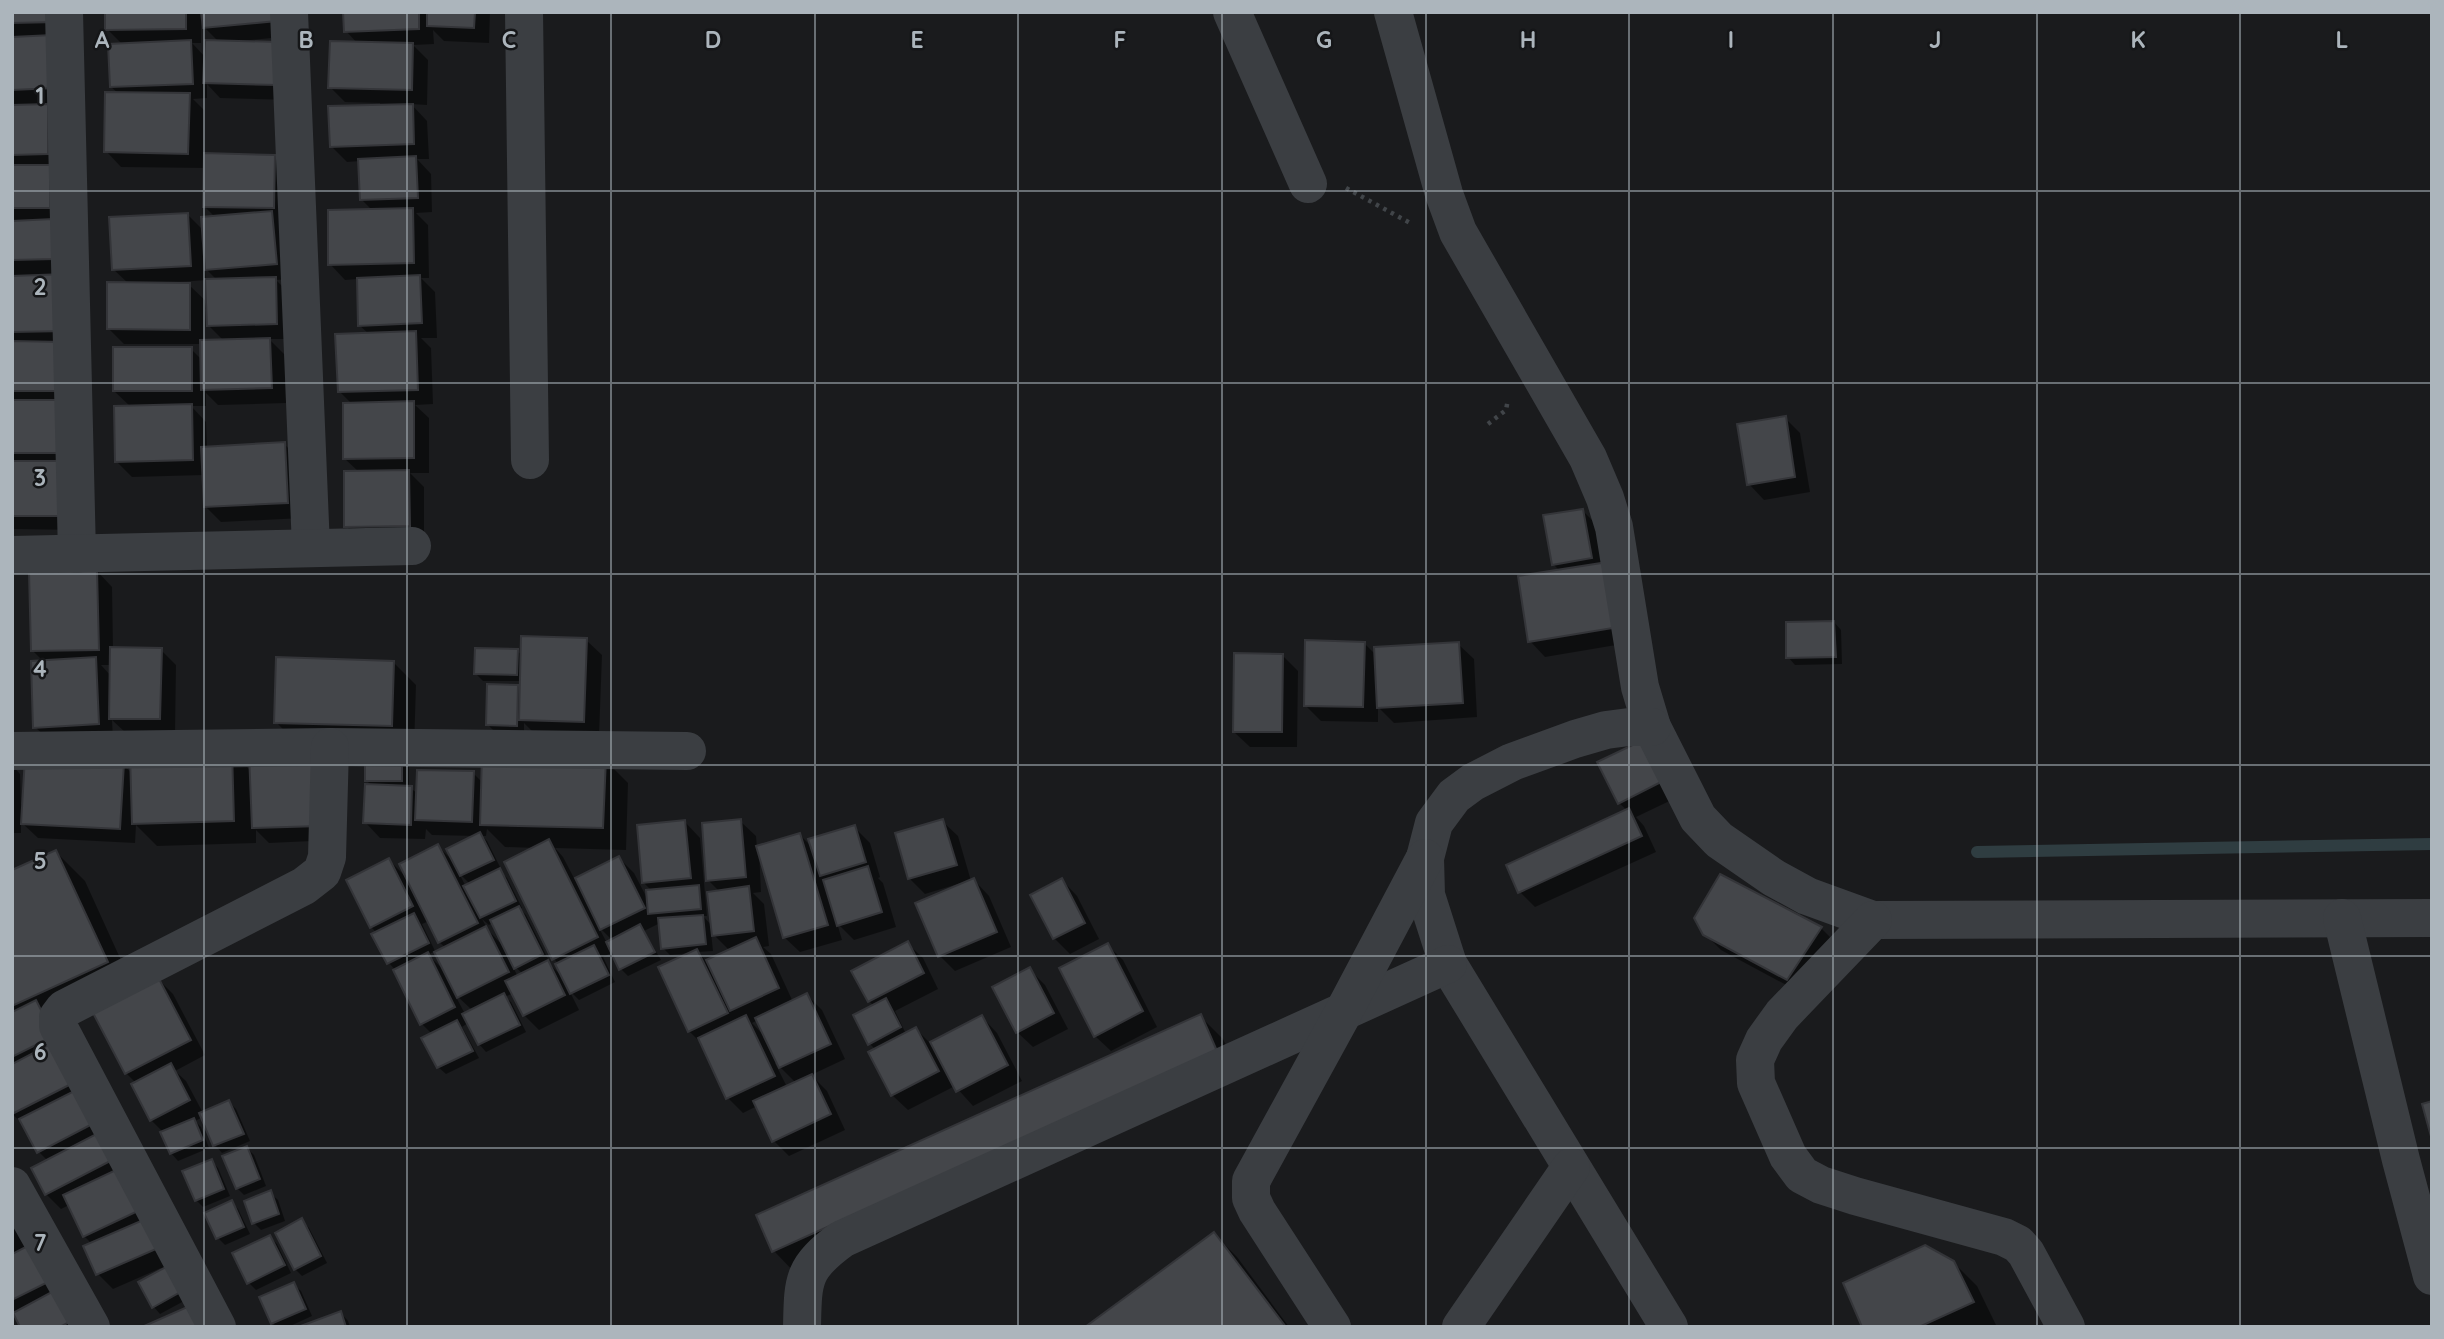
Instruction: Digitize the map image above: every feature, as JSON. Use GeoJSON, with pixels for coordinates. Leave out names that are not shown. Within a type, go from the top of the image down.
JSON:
{"type":"FeatureCollection","features":[{"type":"Feature","properties":{"kind":"street"},"geometry":{"type":"LineString","coordinates":[[64,12],[78,554]]}},
{"type":"Feature","properties":{"kind":"street"},"geometry":{"type":"LineString","coordinates":[[289,12],[311,548]]}},
{"type":"Feature","properties":{"kind":"street"},"geometry":{"type":"LineString","coordinates":[[524,12],[530,460]]}},
{"type":"Feature","properties":{"kind":"street"},"geometry":{"type":"LineString","coordinates":[[1232,12],[1308,184]]}},
{"type":"Feature","properties":{"kind":"street"},"geometry":{"type":"LineString","coordinates":[[1393,12],[1444,194],[1458,232],[1588,458],[1605,498],[1614,527],[1640,687],[1652,727],[1685,796],[1707,830],[1774,878],[1807,896],[1873,920],[2432,918]]}},
{"type":"Feature","properties":{"kind":"street"},"geometry":{"type":"LineString","coordinates":[[12,555],[412,546]]}},
{"type":"Feature","properties":{"kind":"street"},"geometry":{"type":"LineString","coordinates":[[1332,1327],[1257,1211],[1251,1198],[1251,1181],[1425,858],[1434,823],[1454,796],[1472,782],[1512,762],[1606,730],[1652,727]]}},
{"type":"Feature","properties":{"kind":"street"},"geometry":{"type":"LineString","coordinates":[[12,751],[330,747],[687,751]]}},
{"type":"Feature","properties":{"kind":"street"},"geometry":{"type":"LineString","coordinates":[[217,1327],[58,1026],[58,1017],[64,1009],[304,886],[322,872],[327,857],[330,747]]}},
{"type":"Feature","properties":{"kind":"street"},"geometry":{"type":"LineString","coordinates":[[1425,858],[1426,895],[1448,964],[1669,1327]]}},
{"type":"Feature","properties":{"kind":"street"},"geometry":{"type":"LineString","coordinates":[[2342,918],[2432,1276]]}},
{"type":"Feature","properties":{"kind":"street"},"geometry":{"type":"LineString","coordinates":[[1873,920],[1782,1015],[1764,1040],[1755,1060],[1756,1083],[1788,1156],[1802,1175],[1821,1185],[2004,1237],[2018,1244],[2026,1252],[2066,1327]]}},
{"type":"Feature","properties":{"kind":"street"},"geometry":{"type":"LineString","coordinates":[[802,1327],[803,1288],[806,1277],[815,1261],[842,1239],[1448,964]]}},
{"type":"Feature","properties":{"kind":"street"},"geometry":{"type":"LineString","coordinates":[[1461,1327],[1571,1167]]}},
{"type":"Feature","properties":{"kind":"street"},"geometry":{"type":"LineString","coordinates":[[12,1186],[91,1327]]}},
{"type":"Feature","properties":{"kind":"path"},"geometry":{"type":"LineString","coordinates":[[1308,184],[1350,189],[1414,225]]}},
{"type":"Feature","properties":{"kind":"path"},"geometry":{"type":"LineString","coordinates":[[1488,424],[1506,410],[1507,389]]}},
{"type":"Feature","properties":{"kind":"building"},"geometry":{"type":"Polygon","coordinates":[[[12,12],[55,12],[56,22],[12,23],[12,12]]]}},
{"type":"Feature","properties":{"kind":"building"},"geometry":{"type":"Polygon","coordinates":[[[105,12],[186,12],[186,29],[105,30],[105,12]]]}},
{"type":"Feature","properties":{"kind":"building"},"geometry":{"type":"Polygon","coordinates":[[[201,12],[286,12],[287,20],[203,28],[201,12]]]}},
{"type":"Feature","properties":{"kind":"building"},"geometry":{"type":"Polygon","coordinates":[[[343,12],[419,12],[419,29],[344,32],[343,12]]]}},
{"type":"Feature","properties":{"kind":"building"},"geometry":{"type":"Polygon","coordinates":[[[427,12],[475,12],[474,28],[427,26],[427,12]]]}},
{"type":"Feature","properties":{"kind":"building"},"geometry":{"type":"Polygon","coordinates":[[[52,35],[55,88],[12,90],[12,37],[52,35]]]}},
{"type":"Feature","properties":{"kind":"building"},"geometry":{"type":"Polygon","coordinates":[[[191,40],[193,84],[110,87],[108,44],[191,40]]]}},
{"type":"Feature","properties":{"kind":"building"},"geometry":{"type":"Polygon","coordinates":[[[205,40],[279,42],[277,85],[203,83],[205,40]]]}},
{"type":"Feature","properties":{"kind":"building"},"geometry":{"type":"Polygon","coordinates":[[[330,41],[413,43],[412,90],[328,88],[330,41]]]}},
{"type":"Feature","properties":{"kind":"building"},"geometry":{"type":"Polygon","coordinates":[[[105,92],[190,93],[188,154],[104,152],[105,92]]]}},
{"type":"Feature","properties":{"kind":"building"},"geometry":{"type":"Polygon","coordinates":[[[48,104],[48,154],[12,155],[12,105],[48,104]]]}},
{"type":"Feature","properties":{"kind":"building"},"geometry":{"type":"Polygon","coordinates":[[[413,104],[414,144],[330,147],[328,106],[413,104]]]}},
{"type":"Feature","properties":{"kind":"building"},"geometry":{"type":"Polygon","coordinates":[[[204,153],[275,155],[274,208],[203,207],[204,153]]]}},
{"type":"Feature","properties":{"kind":"building"},"geometry":{"type":"Polygon","coordinates":[[[416,156],[418,198],[360,200],[358,159],[416,156]]]}},
{"type":"Feature","properties":{"kind":"building"},"geometry":{"type":"Polygon","coordinates":[[[12,165],[50,165],[50,208],[12,208],[12,165]]]}},
{"type":"Feature","properties":{"kind":"building"},"geometry":{"type":"Polygon","coordinates":[[[413,208],[414,263],[328,265],[328,210],[413,208]]]}},
{"type":"Feature","properties":{"kind":"building"},"geometry":{"type":"Polygon","coordinates":[[[272,211],[277,264],[205,270],[201,217],[272,211]]]}},
{"type":"Feature","properties":{"kind":"building"},"geometry":{"type":"Polygon","coordinates":[[[188,213],[191,266],[112,270],[109,217],[188,213]]]}},
{"type":"Feature","properties":{"kind":"building"},"geometry":{"type":"Polygon","coordinates":[[[53,219],[54,259],[12,260],[12,221],[53,219]]]}},
{"type":"Feature","properties":{"kind":"building"},"geometry":{"type":"Polygon","coordinates":[[[65,274],[67,331],[12,332],[12,276],[65,274]]]}},
{"type":"Feature","properties":{"kind":"building"},"geometry":{"type":"Polygon","coordinates":[[[420,275],[422,323],[358,326],[357,278],[420,275]]]}},
{"type":"Feature","properties":{"kind":"building"},"geometry":{"type":"Polygon","coordinates":[[[276,277],[277,324],[207,326],[205,279],[276,277]]]}},
{"type":"Feature","properties":{"kind":"building"},"geometry":{"type":"Polygon","coordinates":[[[107,282],[190,283],[190,330],[107,329],[107,282]]]}},
{"type":"Feature","properties":{"kind":"building"},"geometry":{"type":"Polygon","coordinates":[[[416,331],[418,390],[338,392],[335,334],[416,331]]]}},
{"type":"Feature","properties":{"kind":"building"},"geometry":{"type":"Polygon","coordinates":[[[270,338],[272,388],[201,390],[200,340],[270,338]]]}},
{"type":"Feature","properties":{"kind":"building"},"geometry":{"type":"Polygon","coordinates":[[[12,341],[63,342],[63,391],[12,391],[12,341]]]}},
{"type":"Feature","properties":{"kind":"building"},"geometry":{"type":"Polygon","coordinates":[[[113,347],[192,347],[192,391],[113,391],[113,347]]]}},
{"type":"Feature","properties":{"kind":"building"},"geometry":{"type":"Polygon","coordinates":[[[12,400],[60,400],[59,453],[12,453],[12,400]]]}},
{"type":"Feature","properties":{"kind":"building"},"geometry":{"type":"Polygon","coordinates":[[[414,401],[414,458],[343,459],[343,403],[414,401]]]}},
{"type":"Feature","properties":{"kind":"building"},"geometry":{"type":"Polygon","coordinates":[[[192,404],[193,460],[115,462],[114,406],[192,404]]]}},
{"type":"Feature","properties":{"kind":"building"},"geometry":{"type":"Polygon","coordinates":[[[1786,416],[1795,477],[1747,485],[1737,424],[1786,416]]]}},
{"type":"Feature","properties":{"kind":"building"},"geometry":{"type":"Polygon","coordinates":[[[285,442],[288,503],[204,507],[201,447],[285,442]]]}},
{"type":"Feature","properties":{"kind":"building"},"geometry":{"type":"Polygon","coordinates":[[[12,461],[66,461],[66,516],[12,516],[12,461]]]}},
{"type":"Feature","properties":{"kind":"building"},"geometry":{"type":"Polygon","coordinates":[[[409,470],[410,526],[344,527],[344,471],[409,470]]]}},
{"type":"Feature","properties":{"kind":"building"},"geometry":{"type":"Polygon","coordinates":[[[1583,509],[1592,558],[1552,565],[1543,515],[1583,509]]]}},
{"type":"Feature","properties":{"kind":"building"},"geometry":{"type":"Polygon","coordinates":[[[1608,562],[1619,627],[1528,642],[1518,576],[1608,562]]]}},
{"type":"Feature","properties":{"kind":"building"},"geometry":{"type":"Polygon","coordinates":[[[97,570],[99,650],[31,651],[29,572],[97,570]]]}},
{"type":"Feature","properties":{"kind":"building"},"geometry":{"type":"Polygon","coordinates":[[[1834,621],[1836,657],[1786,658],[1786,622],[1834,621]]]}},
{"type":"Feature","properties":{"kind":"building"},"geometry":{"type":"Polygon","coordinates":[[[521,636],[587,638],[584,722],[519,720],[521,636]]]}},
{"type":"Feature","properties":{"kind":"building"},"geometry":{"type":"Polygon","coordinates":[[[1305,640],[1365,642],[1363,707],[1304,706],[1305,640]]]}},
{"type":"Feature","properties":{"kind":"building"},"geometry":{"type":"Polygon","coordinates":[[[1459,642],[1463,703],[1377,708],[1374,647],[1459,642]]]}},
{"type":"Feature","properties":{"kind":"building"},"geometry":{"type":"Polygon","coordinates":[[[110,647],[162,648],[160,719],[109,719],[110,647]]]}},
{"type":"Feature","properties":{"kind":"building"},"geometry":{"type":"Polygon","coordinates":[[[475,648],[518,649],[517,675],[474,674],[475,648]]]}},
{"type":"Feature","properties":{"kind":"building"},"geometry":{"type":"Polygon","coordinates":[[[1234,653],[1283,654],[1282,732],[1233,732],[1234,653]]]}},
{"type":"Feature","properties":{"kind":"building"},"geometry":{"type":"Polygon","coordinates":[[[96,657],[99,724],[33,728],[31,661],[96,657]]]}},
{"type":"Feature","properties":{"kind":"building"},"geometry":{"type":"Polygon","coordinates":[[[276,657],[394,661],[392,726],[274,723],[276,657]]]}},
{"type":"Feature","properties":{"kind":"building"},"geometry":{"type":"Polygon","coordinates":[[[487,684],[518,685],[517,726],[486,725],[487,684]]]}},
{"type":"Feature","properties":{"kind":"building"},"geometry":{"type":"Polygon","coordinates":[[[1645,739],[1665,780],[1618,804],[1597,762],[1645,739]]]}},
{"type":"Feature","properties":{"kind":"building"},"geometry":{"type":"Polygon","coordinates":[[[232,750],[234,821],[132,824],[130,754],[232,750]]]}},
{"type":"Feature","properties":{"kind":"building"},"geometry":{"type":"Polygon","coordinates":[[[318,751],[320,826],[252,828],[249,753],[318,751]]]}},
{"type":"Feature","properties":{"kind":"building"},"geometry":{"type":"Polygon","coordinates":[[[365,751],[402,751],[402,781],[365,781],[365,751]]]}},
{"type":"Feature","properties":{"kind":"building"},"geometry":{"type":"Polygon","coordinates":[[[482,755],[606,758],[603,828],[480,825],[482,755]]]}},
{"type":"Feature","properties":{"kind":"building"},"geometry":{"type":"Polygon","coordinates":[[[25,757],[124,763],[120,829],[21,824],[25,757]]]}},
{"type":"Feature","properties":{"kind":"building"},"geometry":{"type":"Polygon","coordinates":[[[417,770],[474,771],[472,822],[415,820],[417,770]]]}},
{"type":"Feature","properties":{"kind":"building"},"geometry":{"type":"Polygon","coordinates":[[[365,784],[412,786],[411,825],[363,823],[365,784]]]}},
{"type":"Feature","properties":{"kind":"building"},"geometry":{"type":"Polygon","coordinates":[[[1629,808],[1642,836],[1518,893],[1506,865],[1629,808]]]}},
{"type":"Feature","properties":{"kind":"building"},"geometry":{"type":"Polygon","coordinates":[[[741,819],[746,877],[706,881],[702,823],[741,819]]]}},
{"type":"Feature","properties":{"kind":"building"},"geometry":{"type":"Polygon","coordinates":[[[943,819],[957,865],[908,879],[895,833],[943,819]]]}},
{"type":"Feature","properties":{"kind":"building"},"geometry":{"type":"Polygon","coordinates":[[[685,820],[691,878],[642,883],[637,825],[685,820]]]}},
{"type":"Feature","properties":{"kind":"building"},"geometry":{"type":"Polygon","coordinates":[[[855,825],[866,862],[820,876],[808,839],[855,825]]]}},
{"type":"Feature","properties":{"kind":"building"},"geometry":{"type":"Polygon","coordinates":[[[480,832],[494,860],[460,876],[446,849],[480,832]]]}},
{"type":"Feature","properties":{"kind":"building"},"geometry":{"type":"Polygon","coordinates":[[[800,833],[828,925],[783,938],[756,846],[800,833]]]}},
{"type":"Feature","properties":{"kind":"building"},"geometry":{"type":"Polygon","coordinates":[[[549,839],[598,937],[552,960],[504,862],[549,839]]]}},
{"type":"Feature","properties":{"kind":"building"},"geometry":{"type":"Polygon","coordinates":[[[438,844],[478,923],[438,943],[399,864],[438,844]]]}},
{"type":"Feature","properties":{"kind":"building"},"geometry":{"type":"Polygon","coordinates":[[[56,850],[108,962],[12,1006],[12,870],[56,850]]]}},
{"type":"Feature","properties":{"kind":"building"},"geometry":{"type":"Polygon","coordinates":[[[619,856],[645,908],[600,930],[575,878],[619,856]]]}},
{"type":"Feature","properties":{"kind":"building"},"geometry":{"type":"Polygon","coordinates":[[[389,858],[413,906],[370,928],[346,880],[389,858]]]}},
{"type":"Feature","properties":{"kind":"building"},"geometry":{"type":"Polygon","coordinates":[[[868,866],[882,912],[837,926],[823,880],[868,866]]]}},
{"type":"Feature","properties":{"kind":"building"},"geometry":{"type":"Polygon","coordinates":[[[500,868],[516,901],[480,918],[463,886],[500,868]]]}},
{"type":"Feature","properties":{"kind":"building"},"geometry":{"type":"Polygon","coordinates":[[[1720,874],[1822,927],[1787,980],[1703,935],[1694,918],[1720,874]]]}},
{"type":"Feature","properties":{"kind":"building"},"geometry":{"type":"Polygon","coordinates":[[[974,878],[997,932],[938,957],[915,903],[974,878]]]}},
{"type":"Feature","properties":{"kind":"building"},"geometry":{"type":"Polygon","coordinates":[[[1062,878],[1085,923],[1053,939],[1030,895],[1062,878]]]}},
{"type":"Feature","properties":{"kind":"building"},"geometry":{"type":"Polygon","coordinates":[[[699,885],[701,909],[648,914],[646,890],[699,885]]]}},
{"type":"Feature","properties":{"kind":"building"},"geometry":{"type":"Polygon","coordinates":[[[749,886],[754,931],[712,936],[707,892],[749,886]]]}},
{"type":"Feature","properties":{"kind":"building"},"geometry":{"type":"Polygon","coordinates":[[[519,906],[543,954],[514,969],[490,920],[519,906]]]}},
{"type":"Feature","properties":{"kind":"building"},"geometry":{"type":"Polygon","coordinates":[[[414,913],[429,943],[387,964],[371,934],[414,913]]]}},
{"type":"Feature","properties":{"kind":"building"},"geometry":{"type":"Polygon","coordinates":[[[703,915],[706,944],[661,949],[658,918],[703,915]]]}},
{"type":"Feature","properties":{"kind":"building"},"geometry":{"type":"Polygon","coordinates":[[[640,924],[655,952],[619,970],[606,942],[640,924]]]}},
{"type":"Feature","properties":{"kind":"building"},"geometry":{"type":"Polygon","coordinates":[[[486,926],[509,972],[457,998],[434,952],[486,926]]]}},
{"type":"Feature","properties":{"kind":"building"},"geometry":{"type":"Polygon","coordinates":[[[756,937],[779,988],[730,1011],[706,960],[756,937]]]}},
{"type":"Feature","properties":{"kind":"building"},"geometry":{"type":"Polygon","coordinates":[[[908,941],[924,973],[868,1002],[851,971],[908,941]]]}},
{"type":"Feature","properties":{"kind":"building"},"geometry":{"type":"Polygon","coordinates":[[[1108,943],[1143,1011],[1094,1037],[1059,968],[1108,943]]]}},
{"type":"Feature","properties":{"kind":"building"},"geometry":{"type":"Polygon","coordinates":[[[594,945],[609,975],[570,994],[555,964],[594,945]]]}},
{"type":"Feature","properties":{"kind":"building"},"geometry":{"type":"Polygon","coordinates":[[[697,949],[728,1013],[688,1032],[658,967],[697,949]]]}},
{"type":"Feature","properties":{"kind":"building"},"geometry":{"type":"Polygon","coordinates":[[[428,952],[455,1007],[420,1025],[393,970],[428,952]]]}},
{"type":"Feature","properties":{"kind":"building"},"geometry":{"type":"Polygon","coordinates":[[[548,960],[565,995],[523,1016],[505,981],[548,960]]]}},
{"type":"Feature","properties":{"kind":"building"},"geometry":{"type":"Polygon","coordinates":[[[1030,967],[1054,1013],[1016,1033],[992,987],[1030,967]]]}},
{"type":"Feature","properties":{"kind":"building"},"geometry":{"type":"Polygon","coordinates":[[[158,977],[191,1040],[125,1074],[92,1011],[158,977]]]}},
{"type":"Feature","properties":{"kind":"building"},"geometry":{"type":"Polygon","coordinates":[[[504,993],[520,1025],[478,1045],[462,1014],[504,993]]]}},
{"type":"Feature","properties":{"kind":"building"},"geometry":{"type":"Polygon","coordinates":[[[807,993],[831,1044],[779,1068],[755,1018],[807,993]]]}},
{"type":"Feature","properties":{"kind":"building"},"geometry":{"type":"Polygon","coordinates":[[[886,998],[901,1027],[868,1045],[853,1015],[886,998]]]}},
{"type":"Feature","properties":{"kind":"building"},"geometry":{"type":"Polygon","coordinates":[[[36,1000],[54,1036],[12,1057],[12,1012],[36,1000]]]}},
{"type":"Feature","properties":{"kind":"building"},"geometry":{"type":"Polygon","coordinates":[[[1201,1014],[1217,1051],[772,1252],[756,1215],[1201,1014]]]}},
{"type":"Feature","properties":{"kind":"building"},"geometry":{"type":"Polygon","coordinates":[[[746,1015],[775,1076],[726,1099],[698,1038],[746,1015]]]}},
{"type":"Feature","properties":{"kind":"building"},"geometry":{"type":"Polygon","coordinates":[[[982,1015],[1008,1065],[956,1092],[930,1042],[982,1015]]]}},
{"type":"Feature","properties":{"kind":"building"},"geometry":{"type":"Polygon","coordinates":[[[457,1020],[473,1051],[437,1068],[421,1038],[457,1020]]]}},
{"type":"Feature","properties":{"kind":"building"},"geometry":{"type":"Polygon","coordinates":[[[916,1027],[939,1071],[891,1096],[868,1052],[916,1027]]]}},
{"type":"Feature","properties":{"kind":"building"},"geometry":{"type":"Polygon","coordinates":[[[58,1040],[79,1080],[12,1114],[12,1064],[58,1040]]]}},
{"type":"Feature","properties":{"kind":"building"},"geometry":{"type":"Polygon","coordinates":[[[171,1063],[190,1100],[150,1121],[131,1084],[171,1063]]]}},
{"type":"Feature","properties":{"kind":"building"},"geometry":{"type":"Polygon","coordinates":[[[812,1074],[831,1114],[772,1142],[753,1101],[812,1074]]]}},
{"type":"Feature","properties":{"kind":"building"},"geometry":{"type":"Polygon","coordinates":[[[82,1087],[100,1120],[37,1153],[19,1119],[82,1087]]]}},
{"type":"Feature","properties":{"kind":"building"},"geometry":{"type":"Polygon","coordinates":[[[229,1100],[244,1134],[213,1146],[199,1113],[229,1100]]]}},
{"type":"Feature","properties":{"kind":"building"},"geometry":{"type":"Polygon","coordinates":[[[2432,1101],[2432,1140],[2422,1104],[2432,1101]]]}},
{"type":"Feature","properties":{"kind":"building"},"geometry":{"type":"Polygon","coordinates":[[[194,1118],[203,1140],[170,1154],[160,1132],[194,1118]]]}},
{"type":"Feature","properties":{"kind":"building"},"geometry":{"type":"Polygon","coordinates":[[[104,1130],[118,1157],[45,1195],[31,1168],[104,1130]]]}},
{"type":"Feature","properties":{"kind":"building"},"geometry":{"type":"Polygon","coordinates":[[[247,1146],[260,1179],[236,1189],[222,1156],[247,1146]]]}},
{"type":"Feature","properties":{"kind":"building"},"geometry":{"type":"Polygon","coordinates":[[[212,1159],[224,1189],[195,1201],[182,1171],[212,1159]]]}},
{"type":"Feature","properties":{"kind":"building"},"geometry":{"type":"Polygon","coordinates":[[[120,1168],[140,1210],[83,1237],[63,1195],[120,1168]]]}},
{"type":"Feature","properties":{"kind":"building"},"geometry":{"type":"Polygon","coordinates":[[[271,1190],[279,1214],[252,1224],[244,1201],[271,1190]]]}},
{"type":"Feature","properties":{"kind":"building"},"geometry":{"type":"Polygon","coordinates":[[[232,1200],[244,1227],[216,1239],[204,1213],[232,1200]]]}},
{"type":"Feature","properties":{"kind":"building"},"geometry":{"type":"Polygon","coordinates":[[[150,1217],[163,1246],[96,1275],[83,1246],[150,1217]]]}},
{"type":"Feature","properties":{"kind":"building"},"geometry":{"type":"Polygon","coordinates":[[[302,1218],[321,1256],[294,1270],[275,1233],[302,1218]]]}},
{"type":"Feature","properties":{"kind":"building"},"geometry":{"type":"Polygon","coordinates":[[[1214,1232],[1286,1327],[1085,1327],[1214,1232]]]}},
{"type":"Feature","properties":{"kind":"building"},"geometry":{"type":"Polygon","coordinates":[[[270,1235],[285,1265],[247,1284],[232,1253],[270,1235]]]}},
{"type":"Feature","properties":{"kind":"building"},"geometry":{"type":"Polygon","coordinates":[[[39,1240],[58,1277],[12,1300],[12,1254],[39,1240]]]}},
{"type":"Feature","properties":{"kind":"building"},"geometry":{"type":"Polygon","coordinates":[[[1925,1245],[1954,1261],[1974,1302],[1919,1327],[1862,1327],[1843,1283],[1925,1245]]]}},
{"type":"Feature","properties":{"kind":"building"},"geometry":{"type":"Polygon","coordinates":[[[177,1261],[191,1286],[152,1308],[138,1282],[177,1261]]]}},
{"type":"Feature","properties":{"kind":"building"},"geometry":{"type":"Polygon","coordinates":[[[294,1282],[306,1309],[271,1324],[259,1297],[294,1282]]]}},
{"type":"Feature","properties":{"kind":"building"},"geometry":{"type":"Polygon","coordinates":[[[59,1288],[75,1319],[60,1327],[20,1327],[13,1313],[59,1288]]]}},
{"type":"Feature","properties":{"kind":"building"},"geometry":{"type":"Polygon","coordinates":[[[203,1300],[214,1327],[142,1327],[203,1300]]]}},
{"type":"Feature","properties":{"kind":"building"},"geometry":{"type":"Polygon","coordinates":[[[341,1311],[346,1327],[298,1327],[341,1311]]]}},
{"type":"Feature","properties":{"kind":"waterway"},"geometry":{"type":"LineString","coordinates":[[1977,852],[2432,844]]}}]}
